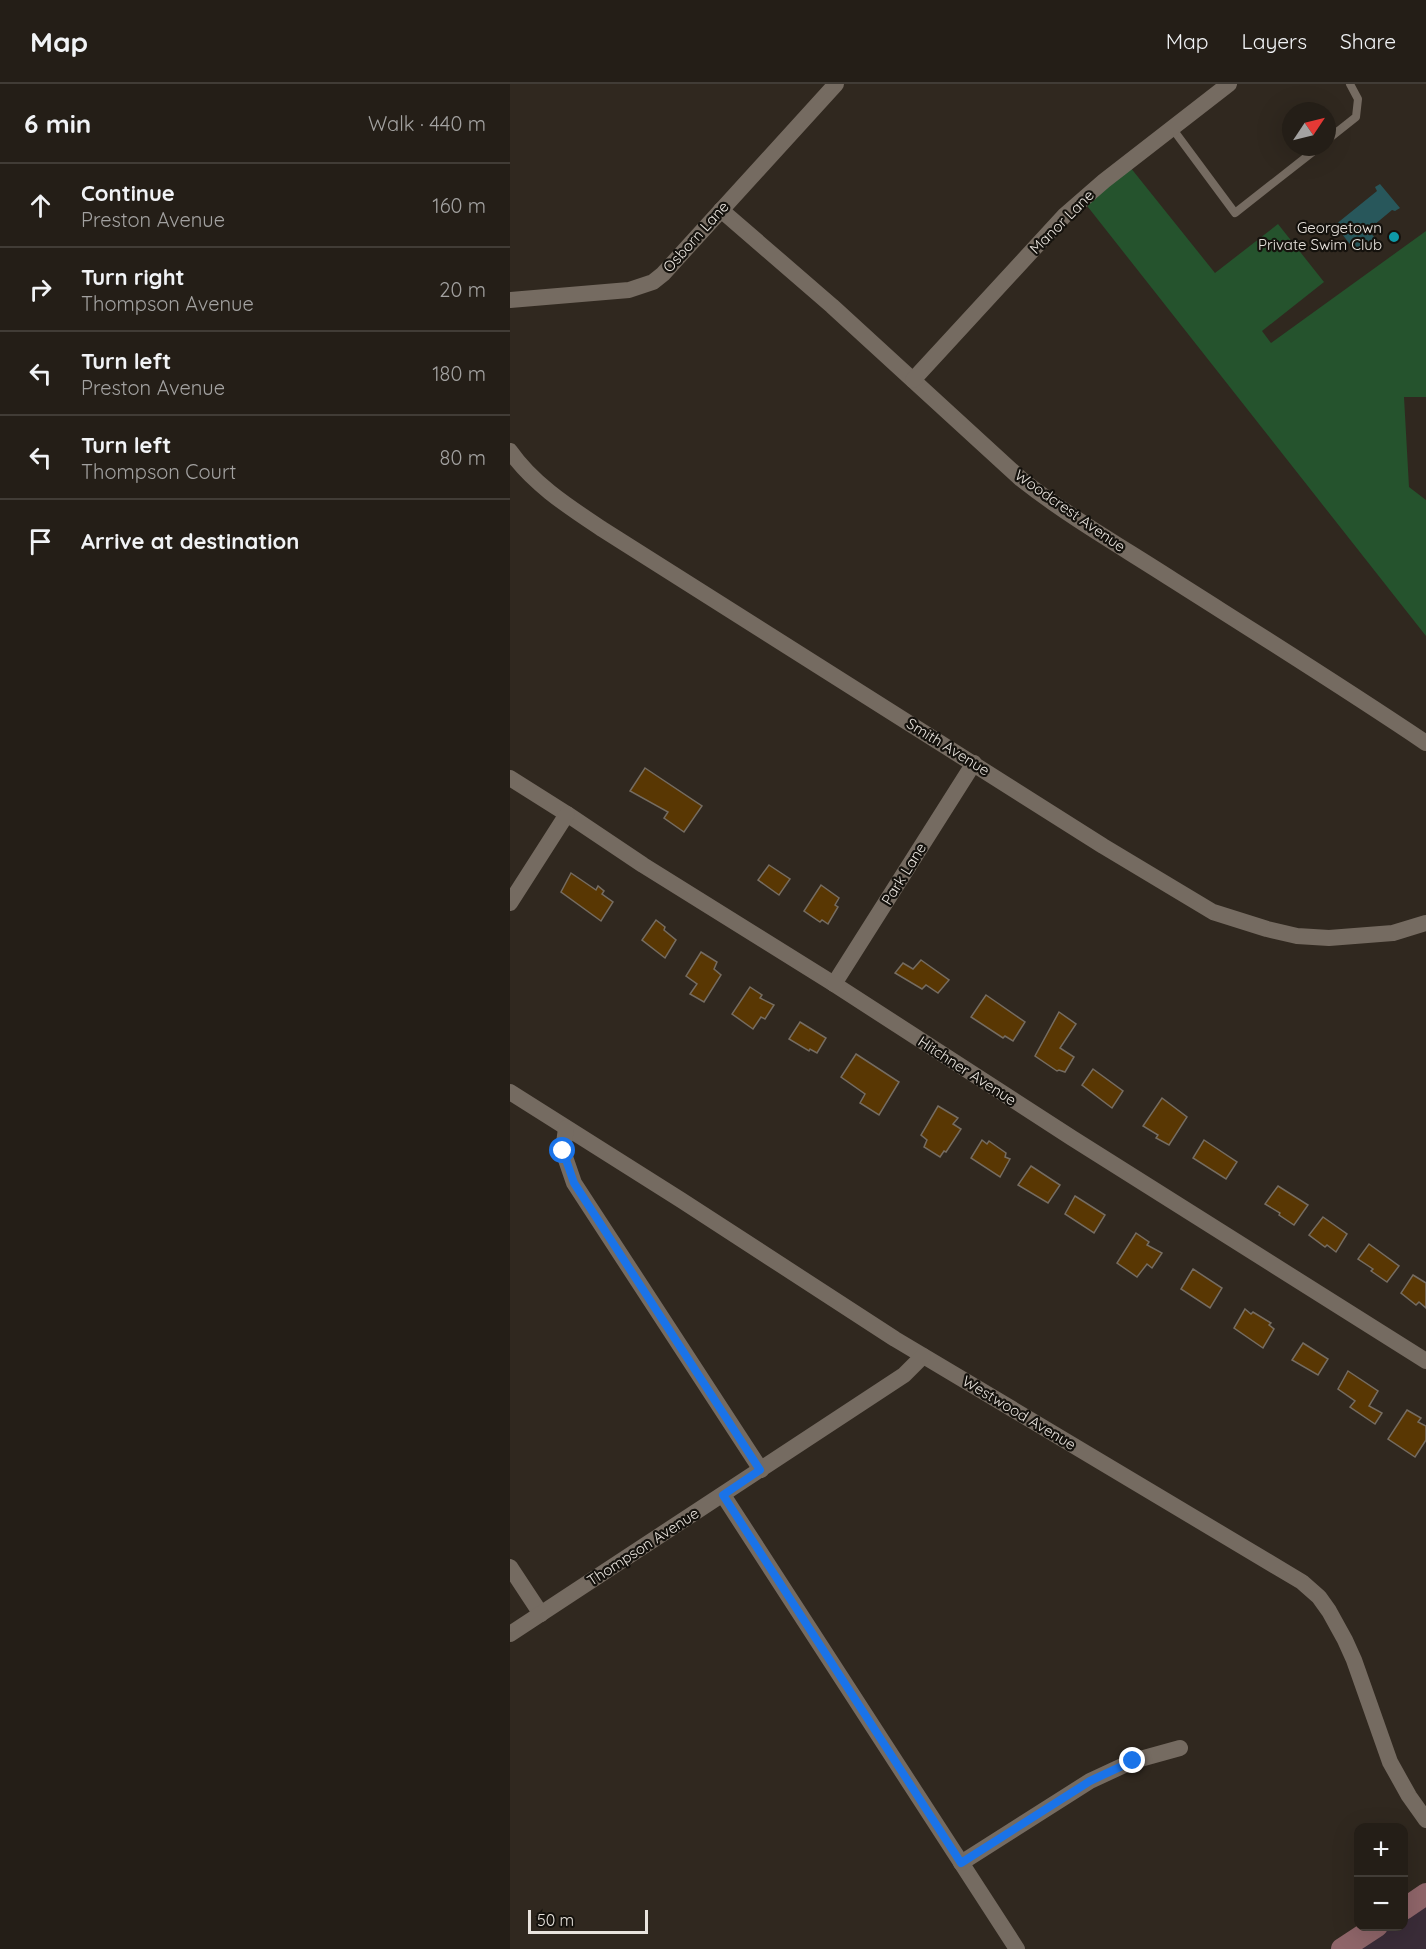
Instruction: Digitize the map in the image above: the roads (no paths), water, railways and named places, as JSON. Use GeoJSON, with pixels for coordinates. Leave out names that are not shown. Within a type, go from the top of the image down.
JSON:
{"type":"FeatureCollection","features":[{"type":"Feature","properties":{"kind":"main road"},"geometry":{"type":"LineString","coordinates":[[1408,1906],[1426,1894]]}},
{"type":"Feature","properties":{"kind":"main road"},"geometry":{"type":"LineString","coordinates":[[1342,1949],[1369,1931]]}},
{"type":"Feature","properties":{"kind":"street","name":"Osborn Lane"},"geometry":{"type":"LineString","coordinates":[[510,300],[630,290],[652,282],[663,274],[836,84]]}},
{"type":"Feature","properties":{"kind":"street","name":"Manor Lane"},"geometry":{"type":"LineString","coordinates":[[914,380],[1065,215],[1104,181],[1228,84]]}},
{"type":"Feature","properties":{"kind":"street","name":"Woodcrest Avenue"},"geometry":{"type":"LineString","coordinates":[[721,210],[832,306],[1022,479],[1065,511],[1351,692],[1426,743]]}},
{"type":"Feature","properties":{"kind":"street","name":"Smith Avenue"},"geometry":{"type":"LineString","coordinates":[[510,451],[535,479],[564,503],[602,529],[1103,846],[1212,912],[1297,936],[1329,938],[1392,933],[1426,923]]}},
{"type":"Feature","properties":{"kind":"street","name":"Park Lane"},"geometry":{"type":"LineString","coordinates":[[834,984],[974,763]]}},
{"type":"Feature","properties":{"kind":"street","name":"Hitchner Avenue"},"geometry":{"type":"LineString","coordinates":[[510,778],[643,865],[1426,1361]]}},
{"type":"Feature","properties":{"kind":"street"},"geometry":{"type":"LineString","coordinates":[[510,903],[567,814]]}},
{"type":"Feature","properties":{"kind":"street","name":"Westwood Avenue"},"geometry":{"type":"LineString","coordinates":[[510,1092],[923,1356],[1287,1572],[1319,1597],[1329,1611],[1354,1660],[1390,1762],[1426,1820]]}},
{"type":"Feature","properties":{"kind":"street"},"geometry":{"type":"LineString","coordinates":[[566,1128],[563,1151],[574,1183],[760,1470]]}},
{"type":"Feature","properties":{"kind":"street","name":"Thompson Avenue"},"geometry":{"type":"LineString","coordinates":[[510,1634],[904,1376],[923,1356]]}},
{"type":"Feature","properties":{"kind":"street"},"geometry":{"type":"LineString","coordinates":[[723,1495],[1017,1949]]}},
{"type":"Feature","properties":{"kind":"street"},"geometry":{"type":"LineString","coordinates":[[510,1567],[541,1614]]}},
{"type":"Feature","properties":{"kind":"street"},"geometry":{"type":"LineString","coordinates":[[961,1863],[1090,1781],[1133,1761],[1180,1748]]}},
{"type":"Feature","properties":{"kind":"lane"},"geometry":{"type":"LineString","coordinates":[[1336,133],[1356,117],[1358,99],[1350,84]]}},
{"type":"Feature","properties":{"kind":"lane"},"geometry":{"type":"LineString","coordinates":[[1172,128],[1235,213],[1308,156]]}},
{"type":"Feature","properties":{"kind":"water"},"geometry":{"type":"Polygon","coordinates":[[[1380,184],[1400,208],[1392,210],[1368,230],[1375,238],[1356,252],[1335,225],[1377,191],[1375,187],[1380,184]]]}},
{"type":"Feature","properties":{"kind":"place","name":"Georgetown Private Swim Club"},"geometry":{"type":"Point","coordinates":[1394,237]}}]}
